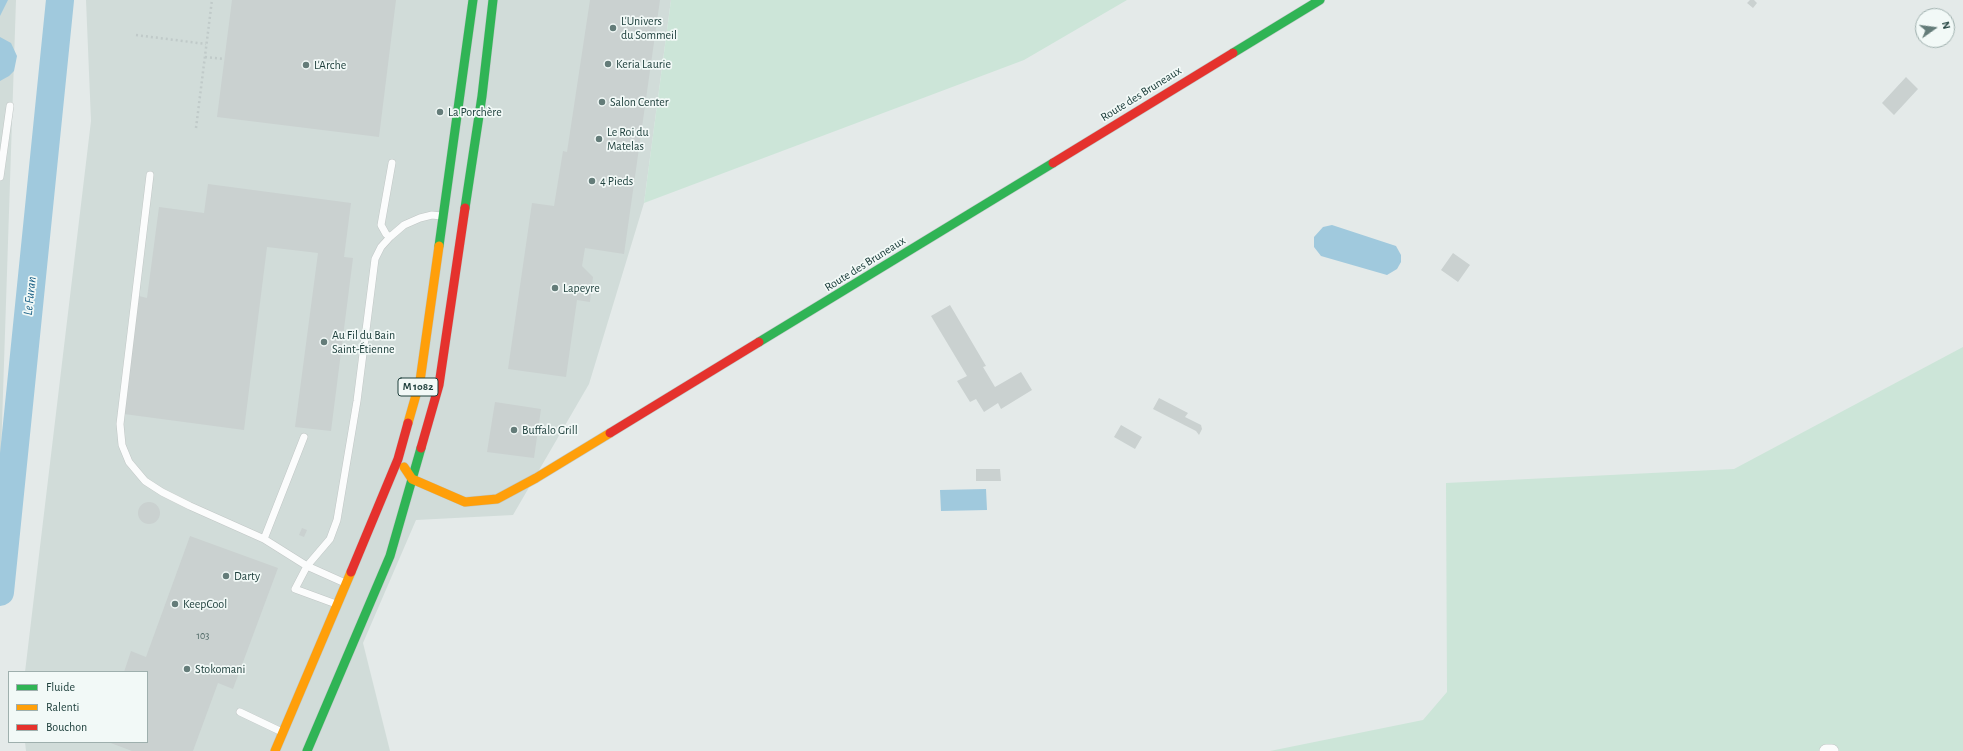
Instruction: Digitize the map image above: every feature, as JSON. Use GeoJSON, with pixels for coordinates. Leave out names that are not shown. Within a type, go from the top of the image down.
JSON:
{"type":"FeatureCollection","features":[{"type":"Feature","properties":{"kind":"main road","name":"M 1082"},"geometry":{"type":"LineString","coordinates":[[275,751],[350,585],[398,459],[420,381],[473,0]]}},
{"type":"Feature","properties":{"kind":"main road","name":"M 1082"},"geometry":{"type":"LineString","coordinates":[[307,751],[362,612],[390,556],[440,385],[482,96],[493,0]]}},
{"type":"Feature","properties":{"kind":"main road","name":"Route des Bruneaux"},"geometry":{"type":"LineString","coordinates":[[412,479],[465,502],[497,499],[503,496],[536,478],[827,302],[1170,90],[1320,0]]}},
{"type":"Feature","properties":{"kind":"main road"},"geometry":{"type":"LineString","coordinates":[[398,459],[412,479]]}},
{"type":"Feature","properties":{"kind":"street"},"geometry":{"type":"LineString","coordinates":[[1826,751],[1832,751]]}},
{"type":"Feature","properties":{"kind":"lane"},"geometry":{"type":"LineString","coordinates":[[0,177],[10,106]]}},
{"type":"Feature","properties":{"kind":"lane"},"geometry":{"type":"LineString","coordinates":[[390,237],[386,234],[381,225],[392,163]]}},
{"type":"Feature","properties":{"kind":"lane"},"geometry":{"type":"LineString","coordinates":[[150,175],[120,424],[122,444],[129,462],[145,481],[190,506],[264,539],[307,566],[350,585]]}},
{"type":"Feature","properties":{"kind":"lane"},"geometry":{"type":"LineString","coordinates":[[340,605],[294,589],[307,566],[330,539],[337,520],[357,401],[375,259],[381,247],[390,237],[404,226],[420,218],[432,215],[443,216]]}},
{"type":"Feature","properties":{"kind":"lane"},"geometry":{"type":"LineString","coordinates":[[264,539],[304,437]]}},
{"type":"Feature","properties":{"kind":"lane"},"geometry":{"type":"LineString","coordinates":[[240,712],[283,733]]}},
{"type":"Feature","properties":{"kind":"path"},"geometry":{"type":"LineString","coordinates":[[196,128],[212,0]]}},
{"type":"Feature","properties":{"kind":"path"},"geometry":{"type":"LineString","coordinates":[[136,35],[206,44]]}},
{"type":"Feature","properties":{"kind":"path"},"geometry":{"type":"LineString","coordinates":[[205,57],[224,59]]}},
{"type":"Feature","properties":{"kind":"shaded area"},"geometry":{"type":"Polygon","coordinates":[[[0,0],[16,0],[0,484],[0,0]]]}},
{"type":"Feature","properties":{"kind":"shaded area"},"geometry":{"type":"Polygon","coordinates":[[[86,0],[671,0],[644,203],[589,384],[513,515],[416,520],[363,643],[390,751],[26,751],[25,743],[148,743],[148,671],[25,671],[91,121],[86,0]]]}},
{"type":"Feature","properties":{"kind":"green space"},"geometry":{"type":"Polygon","coordinates":[[[671,0],[1127,0],[1024,60],[644,203],[671,0]]]}},
{"type":"Feature","properties":{"kind":"green space"},"geometry":{"type":"Polygon","coordinates":[[[1963,347],[1963,751],[1270,751],[1423,720],[1447,692],[1446,483],[1734,469],[1963,347]]]}},
{"type":"Feature","properties":{"kind":"water"},"geometry":{"type":"Polygon","coordinates":[[[0,0],[8,0],[0,16],[0,0]]]}},
{"type":"Feature","properties":{"kind":"water"},"geometry":{"type":"Polygon","coordinates":[[[0,37],[11,43],[17,56],[14,71],[0,81],[0,37]]]}},
{"type":"Feature","properties":{"kind":"water"},"geometry":{"type":"Polygon","coordinates":[[[1332,225],[1396,246],[1401,255],[1401,262],[1397,269],[1387,275],[1321,256],[1314,247],[1314,237],[1323,227],[1332,225]]]}},
{"type":"Feature","properties":{"kind":"water"},"geometry":{"type":"Polygon","coordinates":[[[986,489],[987,510],[941,511],[940,490],[986,489]]]}},
{"type":"Feature","properties":{"kind":"building","name":"L'Arche"},"geometry":{"type":"Polygon","coordinates":[[[232,0],[396,0],[379,137],[217,117],[232,0]]]}},
{"type":"Feature","properties":{"kind":"building"},"geometry":{"type":"Polygon","coordinates":[[[590,0],[660,0],[624,254],[585,248],[582,266],[593,277],[590,302],[577,300],[566,377],[508,369],[532,203],[554,206],[563,151],[567,152],[590,0]]]}},
{"type":"Feature","properties":{"kind":"building"},"geometry":{"type":"Polygon","coordinates":[[[1750,0],[1754,0],[1757,3],[1753,8],[1747,3],[1750,0]]]}},
{"type":"Feature","properties":{"kind":"building"},"geometry":{"type":"Polygon","coordinates":[[[1906,77],[1918,89],[1894,115],[1882,103],[1906,77]]]}},
{"type":"Feature","properties":{"kind":"building"},"geometry":{"type":"Polygon","coordinates":[[[208,184],[351,203],[344,257],[353,258],[331,431],[295,427],[318,253],[267,247],[244,430],[124,414],[139,296],[147,298],[159,207],[204,213],[208,184]]]}},
{"type":"Feature","properties":{"kind":"building"},"geometry":{"type":"Polygon","coordinates":[[[1453,253],[1470,265],[1458,282],[1441,270],[1453,253]]]}},
{"type":"Feature","properties":{"kind":"building"},"geometry":{"type":"Polygon","coordinates":[[[950,305],[986,366],[983,367],[995,387],[1021,372],[1032,390],[1001,409],[998,403],[984,412],[976,399],[970,402],[957,381],[967,376],[931,316],[950,305]]]}},
{"type":"Feature","properties":{"kind":"building"},"geometry":{"type":"Polygon","coordinates":[[[1159,398],[1188,413],[1185,417],[1201,425],[1202,429],[1199,435],[1196,431],[1153,409],[1159,398]]]}},
{"type":"Feature","properties":{"kind":"building","name":"Buffalo Grill"},"geometry":{"type":"Polygon","coordinates":[[[495,402],[541,409],[534,458],[487,452],[495,402]]]}},
{"type":"Feature","properties":{"kind":"building"},"geometry":{"type":"Polygon","coordinates":[[[1121,425],[1142,437],[1135,449],[1114,437],[1121,425]]]}},
{"type":"Feature","properties":{"kind":"building"},"geometry":{"type":"Polygon","coordinates":[[[976,469],[1000,469],[1001,481],[976,481],[976,469]]]}},
{"type":"Feature","properties":{"kind":"building"},"geometry":{"type":"Polygon","coordinates":[[[149,502],[157,505],[160,513],[157,521],[149,524],[141,521],[138,513],[141,505],[149,502]]]}},
{"type":"Feature","properties":{"kind":"building"},"geometry":{"type":"Polygon","coordinates":[[[302,528],[307,530],[304,537],[299,535],[302,528]]]}},
{"type":"Feature","properties":{"kind":"building"},"geometry":{"type":"Polygon","coordinates":[[[190,536],[278,568],[233,689],[218,683],[193,751],[132,751],[111,743],[148,743],[148,671],[124,671],[131,651],[146,657],[190,536]]]}},
{"type":"Feature","properties":{"kind":"waterway","name":"Le Furan"},"geometry":{"type":"LineString","coordinates":[[0,592],[60,0]]}},
{"type":"Feature","properties":{"kind":"traffic: fast"},"geometry":{"type":"LineString","coordinates":[[439,246],[473,0]]}},
{"type":"Feature","properties":{"kind":"traffic: fast"},"geometry":{"type":"LineString","coordinates":[[465,208],[482,96],[493,0]]}},
{"type":"Feature","properties":{"kind":"traffic: fast"},"geometry":{"type":"LineString","coordinates":[[1233,53],[1320,0]]}},
{"type":"Feature","properties":{"kind":"traffic: fast"},"geometry":{"type":"LineString","coordinates":[[759,342],[1053,163]]}},
{"type":"Feature","properties":{"kind":"traffic: fast"},"geometry":{"type":"LineString","coordinates":[[307,751],[390,556],[421,448]]}},
{"type":"Feature","properties":{"kind":"traffic: slow"},"geometry":{"type":"LineString","coordinates":[[408,423],[420,381],[439,246]]}},
{"type":"Feature","properties":{"kind":"traffic: slow"},"geometry":{"type":"LineString","coordinates":[[404,467],[412,479],[465,502],[497,499],[536,478],[610,433]]}},
{"type":"Feature","properties":{"kind":"traffic: slow"},"geometry":{"type":"LineString","coordinates":[[275,751],[351,572]]}},
{"type":"Feature","properties":{"kind":"traffic: jam"},"geometry":{"type":"LineString","coordinates":[[1053,163],[1233,53]]}},
{"type":"Feature","properties":{"kind":"traffic: jam"},"geometry":{"type":"LineString","coordinates":[[421,448],[439,385],[465,208]]}},
{"type":"Feature","properties":{"kind":"traffic: jam"},"geometry":{"type":"LineString","coordinates":[[610,433],[759,342]]}},
{"type":"Feature","properties":{"kind":"traffic: jam"},"geometry":{"type":"LineString","coordinates":[[351,572],[398,459],[408,423]]}},
{"type":"Feature","properties":{"kind":"place","name":"L'Univers du Sommeil"},"geometry":{"type":"Point","coordinates":[613,28]}},
{"type":"Feature","properties":{"kind":"place","name":"Keria Laurie"},"geometry":{"type":"Point","coordinates":[608,64]}},
{"type":"Feature","properties":{"kind":"place","name":"L'Arche"},"geometry":{"type":"Point","coordinates":[306,65]}},
{"type":"Feature","properties":{"kind":"place","name":"Salon Center"},"geometry":{"type":"Point","coordinates":[602,102]}},
{"type":"Feature","properties":{"kind":"place","name":"La Porchère"},"geometry":{"type":"Point","coordinates":[440,112]}},
{"type":"Feature","properties":{"kind":"place","name":"Le Roi du Matelas"},"geometry":{"type":"Point","coordinates":[599,139]}},
{"type":"Feature","properties":{"kind":"place","name":"4 Pieds"},"geometry":{"type":"Point","coordinates":[592,181]}},
{"type":"Feature","properties":{"kind":"place","name":"Lapeyre"},"geometry":{"type":"Point","coordinates":[555,288]}},
{"type":"Feature","properties":{"kind":"place","name":"Au Fil du Bain Saint-Étienne"},"geometry":{"type":"Point","coordinates":[324,342]}},
{"type":"Feature","properties":{"kind":"place","name":"Buffalo Grill"},"geometry":{"type":"Point","coordinates":[514,430]}},
{"type":"Feature","properties":{"kind":"place","name":"Darty"},"geometry":{"type":"Point","coordinates":[226,576]}},
{"type":"Feature","properties":{"kind":"place","name":"KeepCool"},"geometry":{"type":"Point","coordinates":[175,604]}},
{"type":"Feature","properties":{"kind":"place","name":"Stokomani"},"geometry":{"type":"Point","coordinates":[187,669]}}]}
